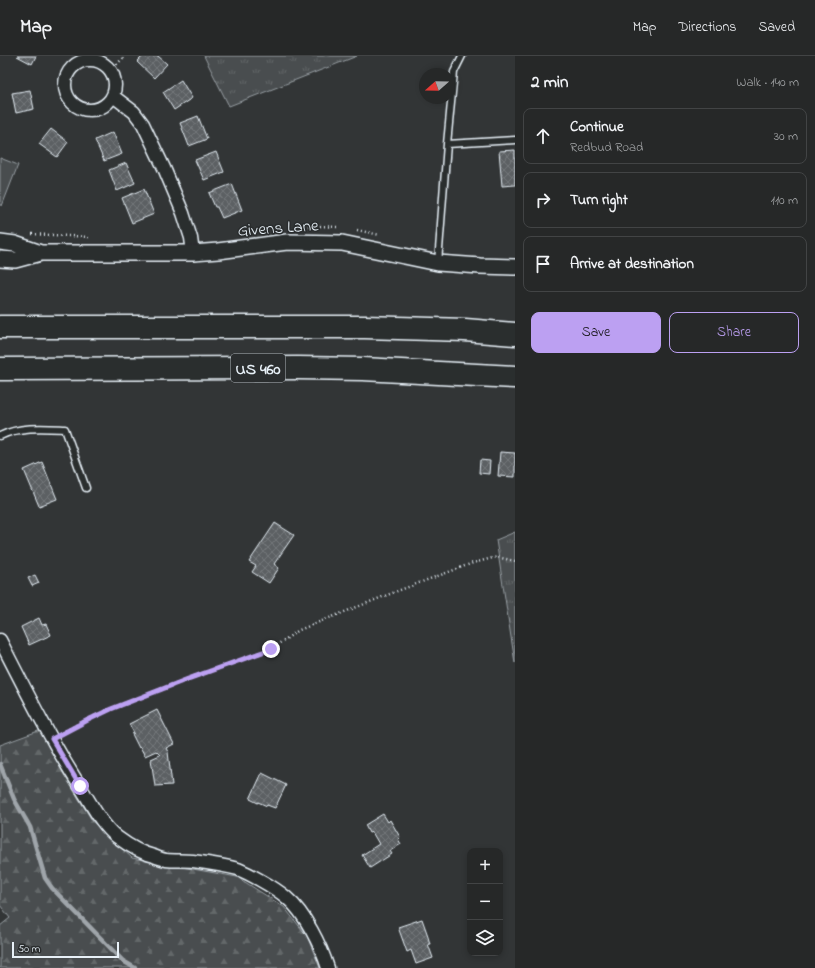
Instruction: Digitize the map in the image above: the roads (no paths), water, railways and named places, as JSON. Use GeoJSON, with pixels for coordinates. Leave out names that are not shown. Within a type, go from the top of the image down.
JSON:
{"type":"FeatureCollection","features":[{"type":"Feature","properties":{"kind":"highway"},"geometry":{"type":"LineString","coordinates":[[0,327],[357,327],[465,330],[515,334]]}},
{"type":"Feature","properties":{"kind":"highway","name":"US 460"},"geometry":{"type":"LineString","coordinates":[[0,369],[363,369],[515,377]]}},
{"type":"Feature","properties":{"kind":"street"},"geometry":{"type":"LineString","coordinates":[[91,59],[101,61],[111,70],[114,76],[116,86],[113,96],[107,104],[98,109],[89,110],[79,108],[71,102],[66,93],[64,83],[67,74],[73,66],[81,60],[91,59]]}},
{"type":"Feature","properties":{"kind":"street"},"geometry":{"type":"LineString","coordinates":[[113,96],[134,112],[143,124],[164,168],[182,213],[191,238],[193,253]]}},
{"type":"Feature","properties":{"kind":"street","name":"Givens Lane"},"geometry":{"type":"LineString","coordinates":[[0,242],[16,244],[42,253]]}},
{"type":"Feature","properties":{"kind":"street","name":"Givens Lane"},"geometry":{"type":"LineString","coordinates":[[0,259],[15,260],[42,253],[193,253],[287,242],[342,242],[438,263],[515,267]]}},
{"type":"Feature","properties":{"kind":"street"},"geometry":{"type":"LineString","coordinates":[[0,640],[30,700],[65,762],[106,826],[116,836],[135,850],[149,855],[166,860],[210,863],[238,870],[264,882],[288,898],[298,911],[316,939],[328,968]]}},
{"type":"Feature","properties":{"kind":"lane"},"geometry":{"type":"LineString","coordinates":[[438,263],[454,72],[462,56]]}},
{"type":"Feature","properties":{"kind":"lane"},"geometry":{"type":"LineString","coordinates":[[447,144],[512,140]]}},
{"type":"Feature","properties":{"kind":"lane"},"geometry":{"type":"LineString","coordinates":[[0,436],[21,429],[66,428],[86,488]]}},
{"type":"Feature","properties":{"kind":"waterway"},"geometry":{"type":"LineString","coordinates":[[0,764],[14,799],[30,827],[45,878],[52,888],[123,961],[135,968]]}}]}
